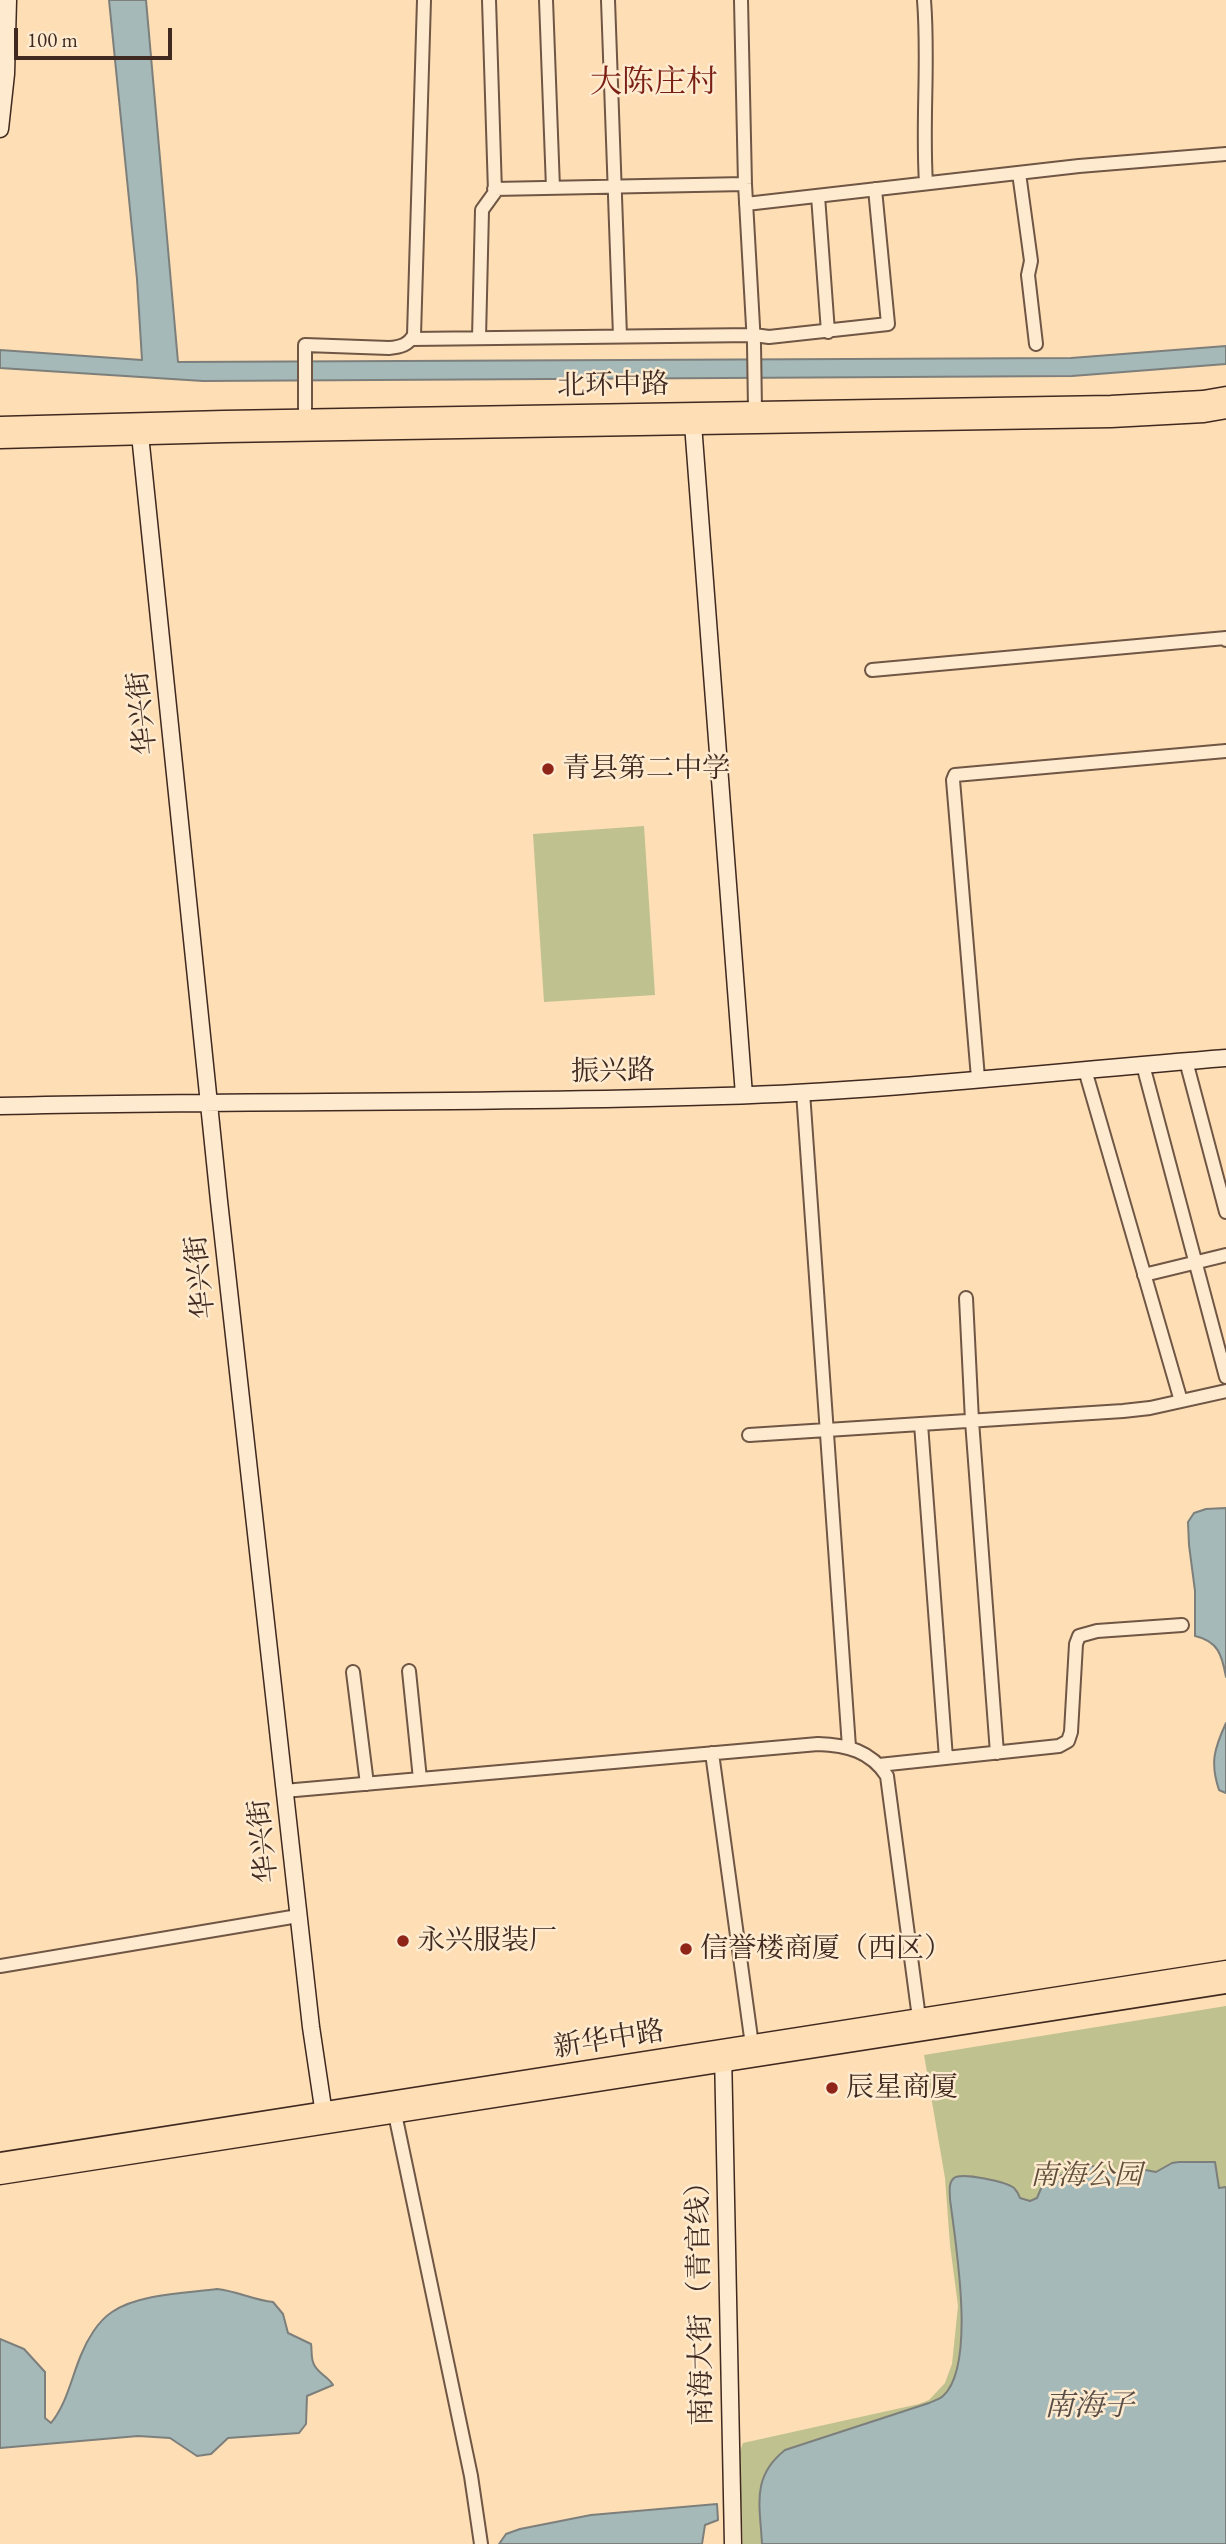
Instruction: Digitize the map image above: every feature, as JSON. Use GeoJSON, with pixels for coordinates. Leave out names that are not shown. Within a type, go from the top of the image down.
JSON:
{"type":"FeatureCollection","features":[{"type":"Feature","properties":{"kind":"main road","name":"北环中路"},"geometry":{"type":"LineString","coordinates":[[0,439],[305,418],[1111,405],[1203,400],[1226,396]]}},
{"type":"Feature","properties":{"kind":"main road","name":"北环中路"},"geometry":{"type":"LineString","coordinates":[[0,426],[140,429],[692,424],[1111,418],[1226,410]]}},
{"type":"Feature","properties":{"kind":"main road","name":"新华中路"},"geometry":{"type":"LineString","coordinates":[[0,2175],[324,2118],[395,2114],[723,2056],[752,2045],[1226,1970]]}},
{"type":"Feature","properties":{"kind":"main road","name":"新华中路"},"geometry":{"type":"LineString","coordinates":[[0,2162],[324,2118],[723,2056],[1226,1984]]}},
{"type":"Feature","properties":{"kind":"street"},"geometry":{"type":"LineString","coordinates":[[0,129],[6,74],[8,0]]}},
{"type":"Feature","properties":{"kind":"street"},"geometry":{"type":"LineString","coordinates":[[305,418],[305,345],[389,348],[401,346],[414,335],[424,0]]}},
{"type":"Feature","properties":{"kind":"street"},"geometry":{"type":"LineString","coordinates":[[480,338],[482,210],[491,200],[494,189],[489,0]]}},
{"type":"Feature","properties":{"kind":"street"},"geometry":{"type":"LineString","coordinates":[[546,0],[553,188]]}},
{"type":"Feature","properties":{"kind":"street"},"geometry":{"type":"LineString","coordinates":[[608,0],[620,336]]}},
{"type":"Feature","properties":{"kind":"street"},"geometry":{"type":"LineString","coordinates":[[741,0],[745,184],[754,335],[755,410]]}},
{"type":"Feature","properties":{"kind":"street"},"geometry":{"type":"LineString","coordinates":[[924,0],[927,81],[924,151],[926,183]]}},
{"type":"Feature","properties":{"kind":"street"},"geometry":{"type":"LineString","coordinates":[[746,204],[1018,173],[1226,154]]}},
{"type":"Feature","properties":{"kind":"street"},"geometry":{"type":"LineString","coordinates":[[1018,173],[1031,261],[1028,275],[1036,344]]}},
{"type":"Feature","properties":{"kind":"street"},"geometry":{"type":"LineString","coordinates":[[494,189],[745,184]]}},
{"type":"Feature","properties":{"kind":"street"},"geometry":{"type":"LineString","coordinates":[[411,339],[769,337],[888,324],[875,189]]}},
{"type":"Feature","properties":{"kind":"street"},"geometry":{"type":"LineString","coordinates":[[818,196],[828,332]]}},
{"type":"Feature","properties":{"kind":"street"},"geometry":{"type":"LineString","coordinates":[[692,424],[744,1096]]}},
{"type":"Feature","properties":{"kind":"street","name":"华兴街"},"geometry":{"type":"LineString","coordinates":[[140,429],[209,1102],[298,1916],[324,2118]]}},
{"type":"Feature","properties":{"kind":"street"},"geometry":{"type":"LineString","coordinates":[[872,670],[1226,640]]}},
{"type":"Feature","properties":{"kind":"street"},"geometry":{"type":"LineString","coordinates":[[978,1078],[953,780],[955,775],[1226,751]]}},
{"type":"Feature","properties":{"kind":"street","name":"振兴路"},"geometry":{"type":"LineString","coordinates":[[0,1106],[744,1096],[1226,1058]]}},
{"type":"Feature","properties":{"kind":"street"},"geometry":{"type":"LineString","coordinates":[[1186,1061],[1226,1212]]}},
{"type":"Feature","properties":{"kind":"street"},"geometry":{"type":"LineString","coordinates":[[1143,1065],[1226,1377]]}},
{"type":"Feature","properties":{"kind":"street"},"geometry":{"type":"LineString","coordinates":[[1085,1070],[1181,1401]]}},
{"type":"Feature","properties":{"kind":"street"},"geometry":{"type":"LineString","coordinates":[[803,1092],[849,1747]]}},
{"type":"Feature","properties":{"kind":"street"},"geometry":{"type":"LineString","coordinates":[[1144,1275],[1226,1255]]}},
{"type":"Feature","properties":{"kind":"street"},"geometry":{"type":"LineString","coordinates":[[966,1298],[972,1421],[997,1753]]}},
{"type":"Feature","properties":{"kind":"street"},"geometry":{"type":"LineString","coordinates":[[749,1435],[1123,1410],[1226,1391]]}},
{"type":"Feature","properties":{"kind":"street"},"geometry":{"type":"LineString","coordinates":[[921,1424],[946,1758]]}},
{"type":"Feature","properties":{"kind":"street"},"geometry":{"type":"LineString","coordinates":[[879,1765],[1059,1746],[1068,1741],[1073,1721],[1076,1644],[1079,1636],[1097,1631],[1182,1625]]}},
{"type":"Feature","properties":{"kind":"street"},"geometry":{"type":"LineString","coordinates":[[409,1671],[420,1779]]}},
{"type":"Feature","properties":{"kind":"street"},"geometry":{"type":"LineString","coordinates":[[353,1672],[367,1784]]}},
{"type":"Feature","properties":{"kind":"street"},"geometry":{"type":"LineString","coordinates":[[285,1791],[818,1744],[849,1747],[870,1757],[887,1776],[919,2018]]}},
{"type":"Feature","properties":{"kind":"street"},"geometry":{"type":"LineString","coordinates":[[712,1753],[752,2045]]}},
{"type":"Feature","properties":{"kind":"street"},"geometry":{"type":"LineString","coordinates":[[0,1966],[298,1916]]}},
{"type":"Feature","properties":{"kind":"street","name":"南海大街 （青官线）"},"geometry":{"type":"LineString","coordinates":[[723,2056],[733,2544]]}},
{"type":"Feature","properties":{"kind":"street"},"geometry":{"type":"LineString","coordinates":[[395,2114],[471,2476],[481,2544]]}},
{"type":"Feature","properties":{"kind":"green space"},"geometry":{"type":"Polygon","coordinates":[[[644,826],[655,995],[544,1002],[533,834],[644,826]]]}},
{"type":"Feature","properties":{"kind":"green space","name":"南海子"},"geometry":{"type":"Polygon","coordinates":[[[1226,2006],[1226,2544],[743,2544],[739,2454],[743,2443],[919,2404],[929,2400],[945,2383],[952,2364],[958,2306],[945,2178],[924,2055],[1226,2006]]]}},
{"type":"Feature","properties":{"kind":"water"},"geometry":{"type":"Polygon","coordinates":[[[109,0],[146,0],[178,362],[1071,358],[1226,346],[1226,364],[1072,376],[203,381],[0,368],[0,350],[142,360],[137,279],[109,0]]]}},
{"type":"Feature","properties":{"kind":"water"},"geometry":{"type":"Polygon","coordinates":[[[1226,1508],[1226,1677],[1218,1650],[1209,1641],[1195,1636],[1195,1591],[1188,1522],[1194,1513],[1226,1508]]]}},
{"type":"Feature","properties":{"kind":"water"},"geometry":{"type":"Polygon","coordinates":[[[1226,1723],[1226,1793],[1219,1790],[1214,1764],[1216,1749],[1226,1723]]]}},
{"type":"Feature","properties":{"kind":"water","name":"南海子"},"geometry":{"type":"Polygon","coordinates":[[[1179,2162],[1215,2162],[1219,2188],[1226,2187],[1226,2544],[762,2544],[759,2504],[762,2481],[774,2460],[785,2450],[929,2403],[943,2396],[953,2380],[959,2358],[961,2331],[959,2272],[950,2199],[950,2185],[954,2178],[975,2177],[1003,2183],[1014,2188],[1020,2198],[1030,2201],[1037,2198],[1042,2186],[1080,2165],[1086,2164],[1125,2177],[1140,2169],[1156,2172],[1179,2162]]]}},
{"type":"Feature","properties":{"kind":"water"},"geometry":{"type":"Polygon","coordinates":[[[217,2289],[273,2302],[283,2314],[288,2333],[311,2344],[315,2366],[333,2385],[307,2396],[306,2424],[299,2433],[228,2438],[211,2454],[197,2456],[170,2438],[138,2436],[0,2448],[0,2339],[24,2349],[45,2372],[45,2418],[51,2423],[65,2399],[86,2343],[107,2316],[135,2301],[217,2289]]]}},
{"type":"Feature","properties":{"kind":"water"},"geometry":{"type":"Polygon","coordinates":[[[717,2504],[718,2520],[705,2525],[702,2544],[499,2544],[506,2534],[520,2529],[591,2515],[717,2504]]]}},
{"type":"Feature","properties":{"kind":"place","name":"青县第二中学"},"geometry":{"type":"Point","coordinates":[548,769]}},
{"type":"Feature","properties":{"kind":"place","name":"永兴服装厂"},"geometry":{"type":"Point","coordinates":[403,1941]}},
{"type":"Feature","properties":{"kind":"place","name":"信誉楼商厦（西区）"},"geometry":{"type":"Point","coordinates":[686,1949]}},
{"type":"Feature","properties":{"kind":"place","name":"辰星商厦"},"geometry":{"type":"Point","coordinates":[832,2088]}},
{"type":"Feature","properties":{"kind":"district","name":"大陈庄村"},"geometry":{"type":"Point","coordinates":[654,83]}},
{"type":"Feature","properties":{"kind":"park label","name":"南海公园"},"geometry":{"type":"Point","coordinates":[1086,2176]}}]}
